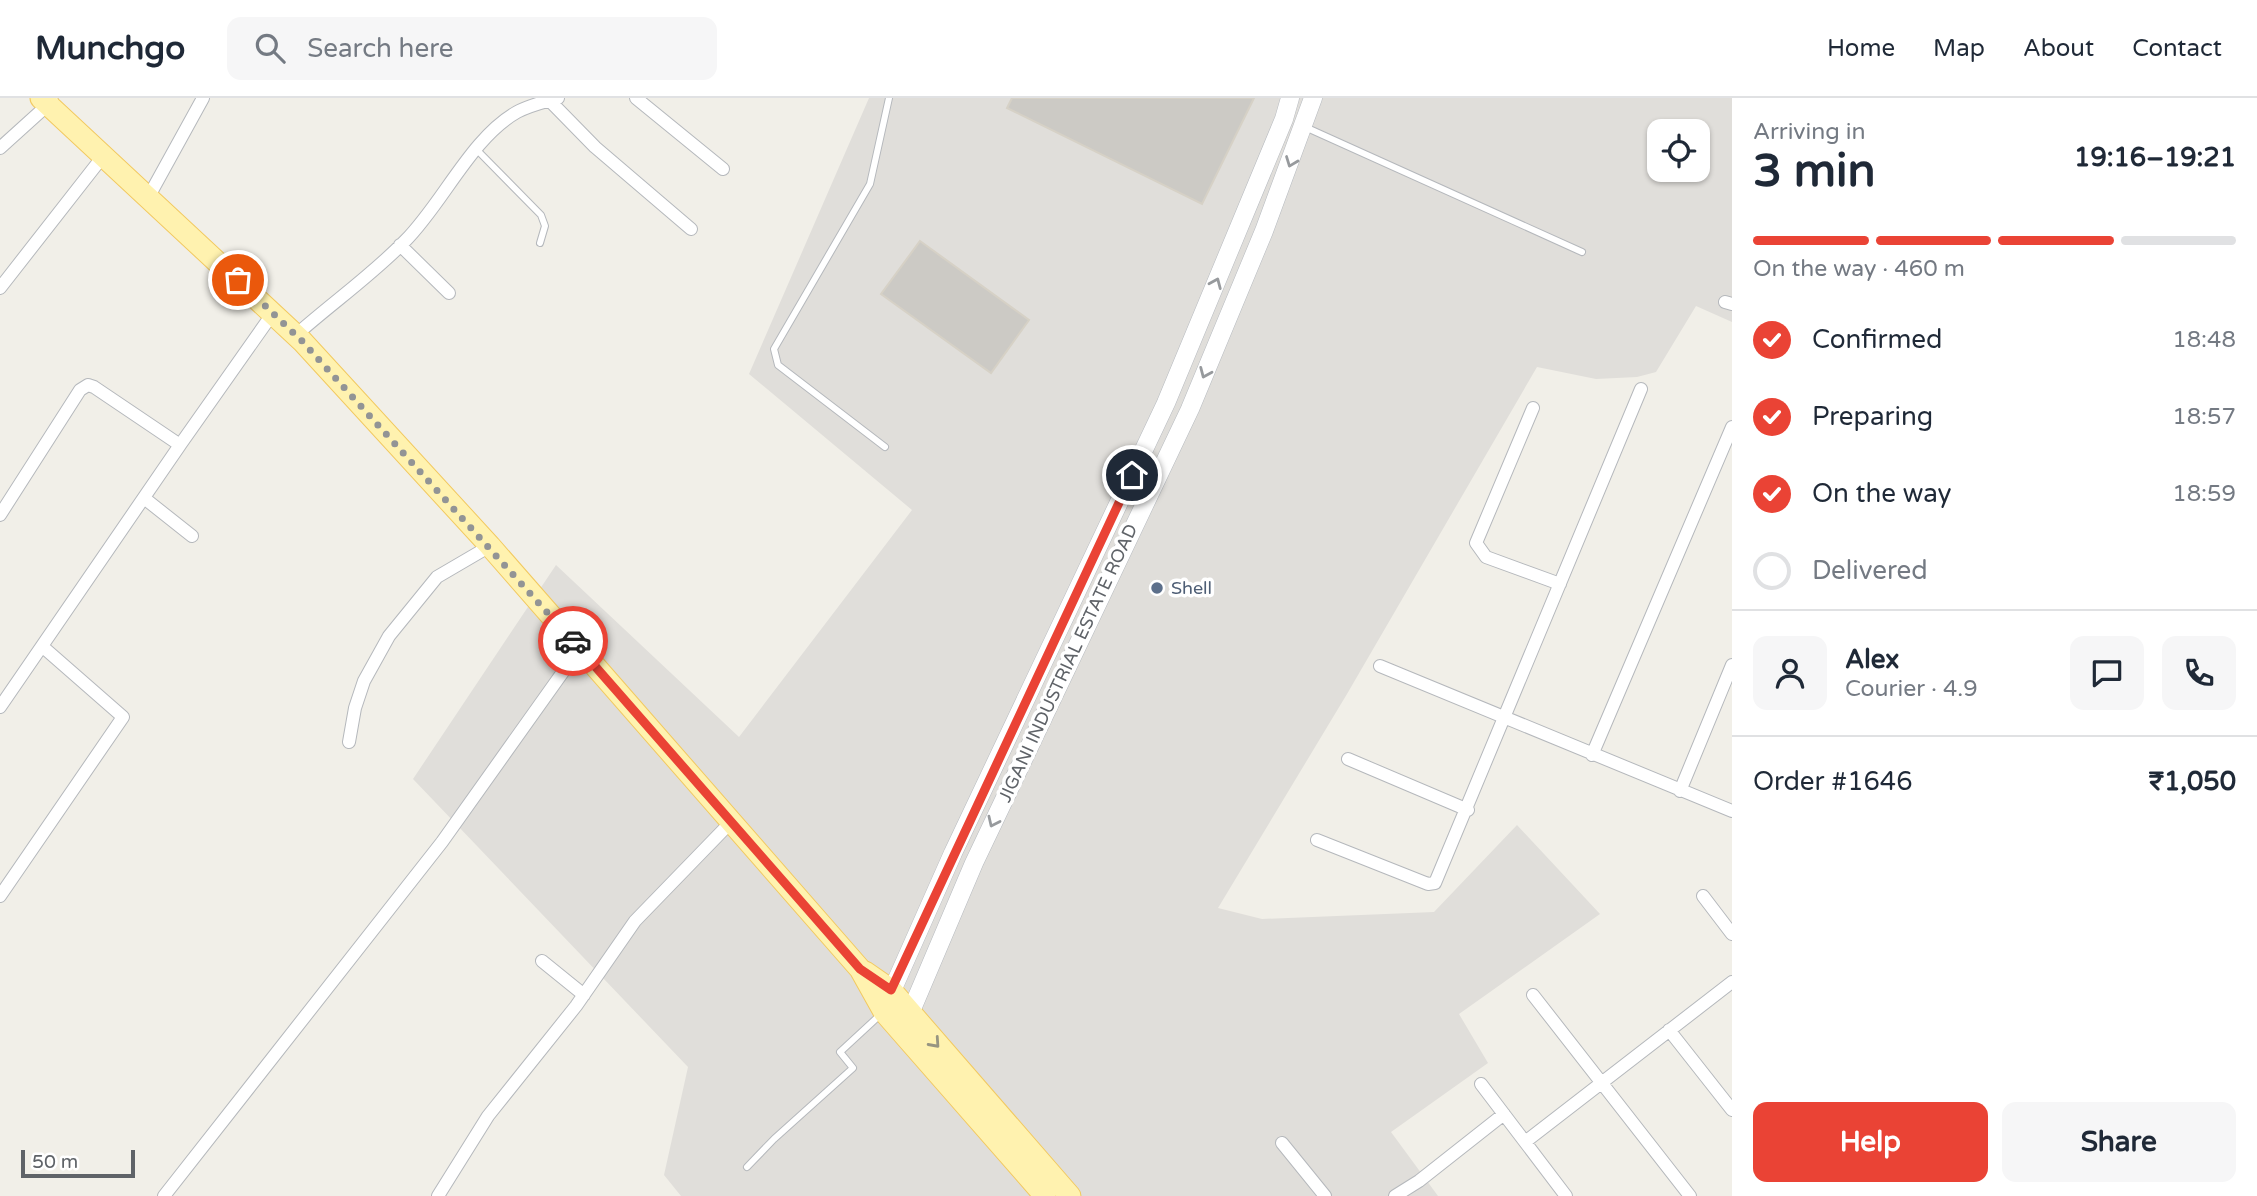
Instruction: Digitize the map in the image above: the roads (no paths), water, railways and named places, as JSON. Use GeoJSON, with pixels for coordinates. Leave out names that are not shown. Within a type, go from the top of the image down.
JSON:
{"type":"FeatureCollection","features":[{"type":"Feature","properties":{"kind":"main road","name":"JIGANI INDUSTRIAL ESTATE ROAD"},"geometry":{"type":"LineString","coordinates":[[884,1012],[891,990],[1166,404],[1279,132],[1290,98]]}},
{"type":"Feature","properties":{"kind":"main road","name":"JIGANI INDUSTRIAL ESTATE ROAD"},"geometry":{"type":"LineString","coordinates":[[903,1034],[909,1012],[991,826],[1190,409],[1305,127],[1314,98]]}},
{"type":"Feature","properties":{"kind":"main road"},"geometry":{"type":"LineString","coordinates":[[48,100],[296,335],[490,546],[860,969],[884,1012],[903,1034],[1070,1196]]}},
{"type":"Feature","properties":{"kind":"main road"},"geometry":{"type":"LineString","coordinates":[[860,969],[891,990],[909,1012],[1003,1133],[1045,1196]]}},
{"type":"Feature","properties":{"kind":"street"},"geometry":{"type":"LineString","coordinates":[[149,196],[203,98]]}},
{"type":"Feature","properties":{"kind":"street"},"geometry":{"type":"LineString","coordinates":[[636,98],[723,169]]}},
{"type":"Feature","properties":{"kind":"street"},"geometry":{"type":"LineString","coordinates":[[296,335],[400,245],[433,211],[477,150],[498,126],[517,112],[547,99],[595,147],[691,229]]}},
{"type":"Feature","properties":{"kind":"street"},"geometry":{"type":"LineString","coordinates":[[0,148],[48,100]]}},
{"type":"Feature","properties":{"kind":"street"},"geometry":{"type":"LineString","coordinates":[[0,288],[104,155]]}},
{"type":"Feature","properties":{"kind":"street"},"geometry":{"type":"LineString","coordinates":[[400,245],[449,293]]}},
{"type":"Feature","properties":{"kind":"street"},"geometry":{"type":"LineString","coordinates":[[0,707],[273,313]]}},
{"type":"Feature","properties":{"kind":"street"},"geometry":{"type":"LineString","coordinates":[[0,515],[80,390],[88,385],[180,445]]}},
{"type":"Feature","properties":{"kind":"street"},"geometry":{"type":"LineString","coordinates":[[1317,840],[1432,885],[1438,880],[1641,389]]}},
{"type":"Feature","properties":{"kind":"street"},"geometry":{"type":"LineString","coordinates":[[1533,408],[1476,543],[1486,557],[1560,584]]}},
{"type":"Feature","properties":{"kind":"street"},"geometry":{"type":"LineString","coordinates":[[1592,755],[1732,427]]}},
{"type":"Feature","properties":{"kind":"street"},"geometry":{"type":"LineString","coordinates":[[144,498],[192,536]]}},
{"type":"Feature","properties":{"kind":"street"},"geometry":{"type":"LineString","coordinates":[[349,742],[355,708],[364,681],[389,636],[438,577],[490,546]]}},
{"type":"Feature","properties":{"kind":"street"},"geometry":{"type":"LineString","coordinates":[[0,895],[123,717],[43,647]]}},
{"type":"Feature","properties":{"kind":"street"},"geometry":{"type":"LineString","coordinates":[[164,1196],[442,842],[580,648]]}},
{"type":"Feature","properties":{"kind":"street"},"geometry":{"type":"LineString","coordinates":[[1680,791],[1732,665]]}},
{"type":"Feature","properties":{"kind":"street"},"geometry":{"type":"LineString","coordinates":[[1380,666],[1732,811]]}},
{"type":"Feature","properties":{"kind":"street"},"geometry":{"type":"LineString","coordinates":[[1348,759],[1468,810]]}},
{"type":"Feature","properties":{"kind":"street"},"geometry":{"type":"LineString","coordinates":[[438,1196],[488,1116],[584,995],[635,921],[731,822]]}},
{"type":"Feature","properties":{"kind":"street"},"geometry":{"type":"LineString","coordinates":[[1703,896],[1732,934]]}},
{"type":"Feature","properties":{"kind":"street"},"geometry":{"type":"LineString","coordinates":[[542,961],[584,995]]}},
{"type":"Feature","properties":{"kind":"street"},"geometry":{"type":"LineString","coordinates":[[1525,1142],[1732,982]]}},
{"type":"Feature","properties":{"kind":"street"},"geometry":{"type":"LineString","coordinates":[[1533,995],[1690,1196]]}},
{"type":"Feature","properties":{"kind":"street"},"geometry":{"type":"LineString","coordinates":[[1668,1030],[1732,1110]]}},
{"type":"Feature","properties":{"kind":"street"},"geometry":{"type":"LineString","coordinates":[[1481,1084],[1566,1196]]}},
{"type":"Feature","properties":{"kind":"street"},"geometry":{"type":"LineString","coordinates":[[1395,1196],[1419,1181],[1504,1114]]}},
{"type":"Feature","properties":{"kind":"street"},"geometry":{"type":"LineString","coordinates":[[1282,1143],[1325,1196]]}},
{"type":"Feature","properties":{"kind":"lane"},"geometry":{"type":"LineString","coordinates":[[884,447],[778,365],[774,349],[870,184],[889,98]]}},
{"type":"Feature","properties":{"kind":"lane"},"geometry":{"type":"LineString","coordinates":[[1305,127],[1582,252]]}},
{"type":"Feature","properties":{"kind":"lane"},"geometry":{"type":"LineString","coordinates":[[477,150],[541,215],[545,226],[540,243]]}},
{"type":"Feature","properties":{"kind":"lane"},"geometry":{"type":"LineString","coordinates":[[747,1167],[853,1068],[840,1052],[884,1012]]}},
{"type":"Feature","properties":{"kind":"place","name":"Shell"},"geometry":{"type":"Point","coordinates":[1157,588]}}]}
